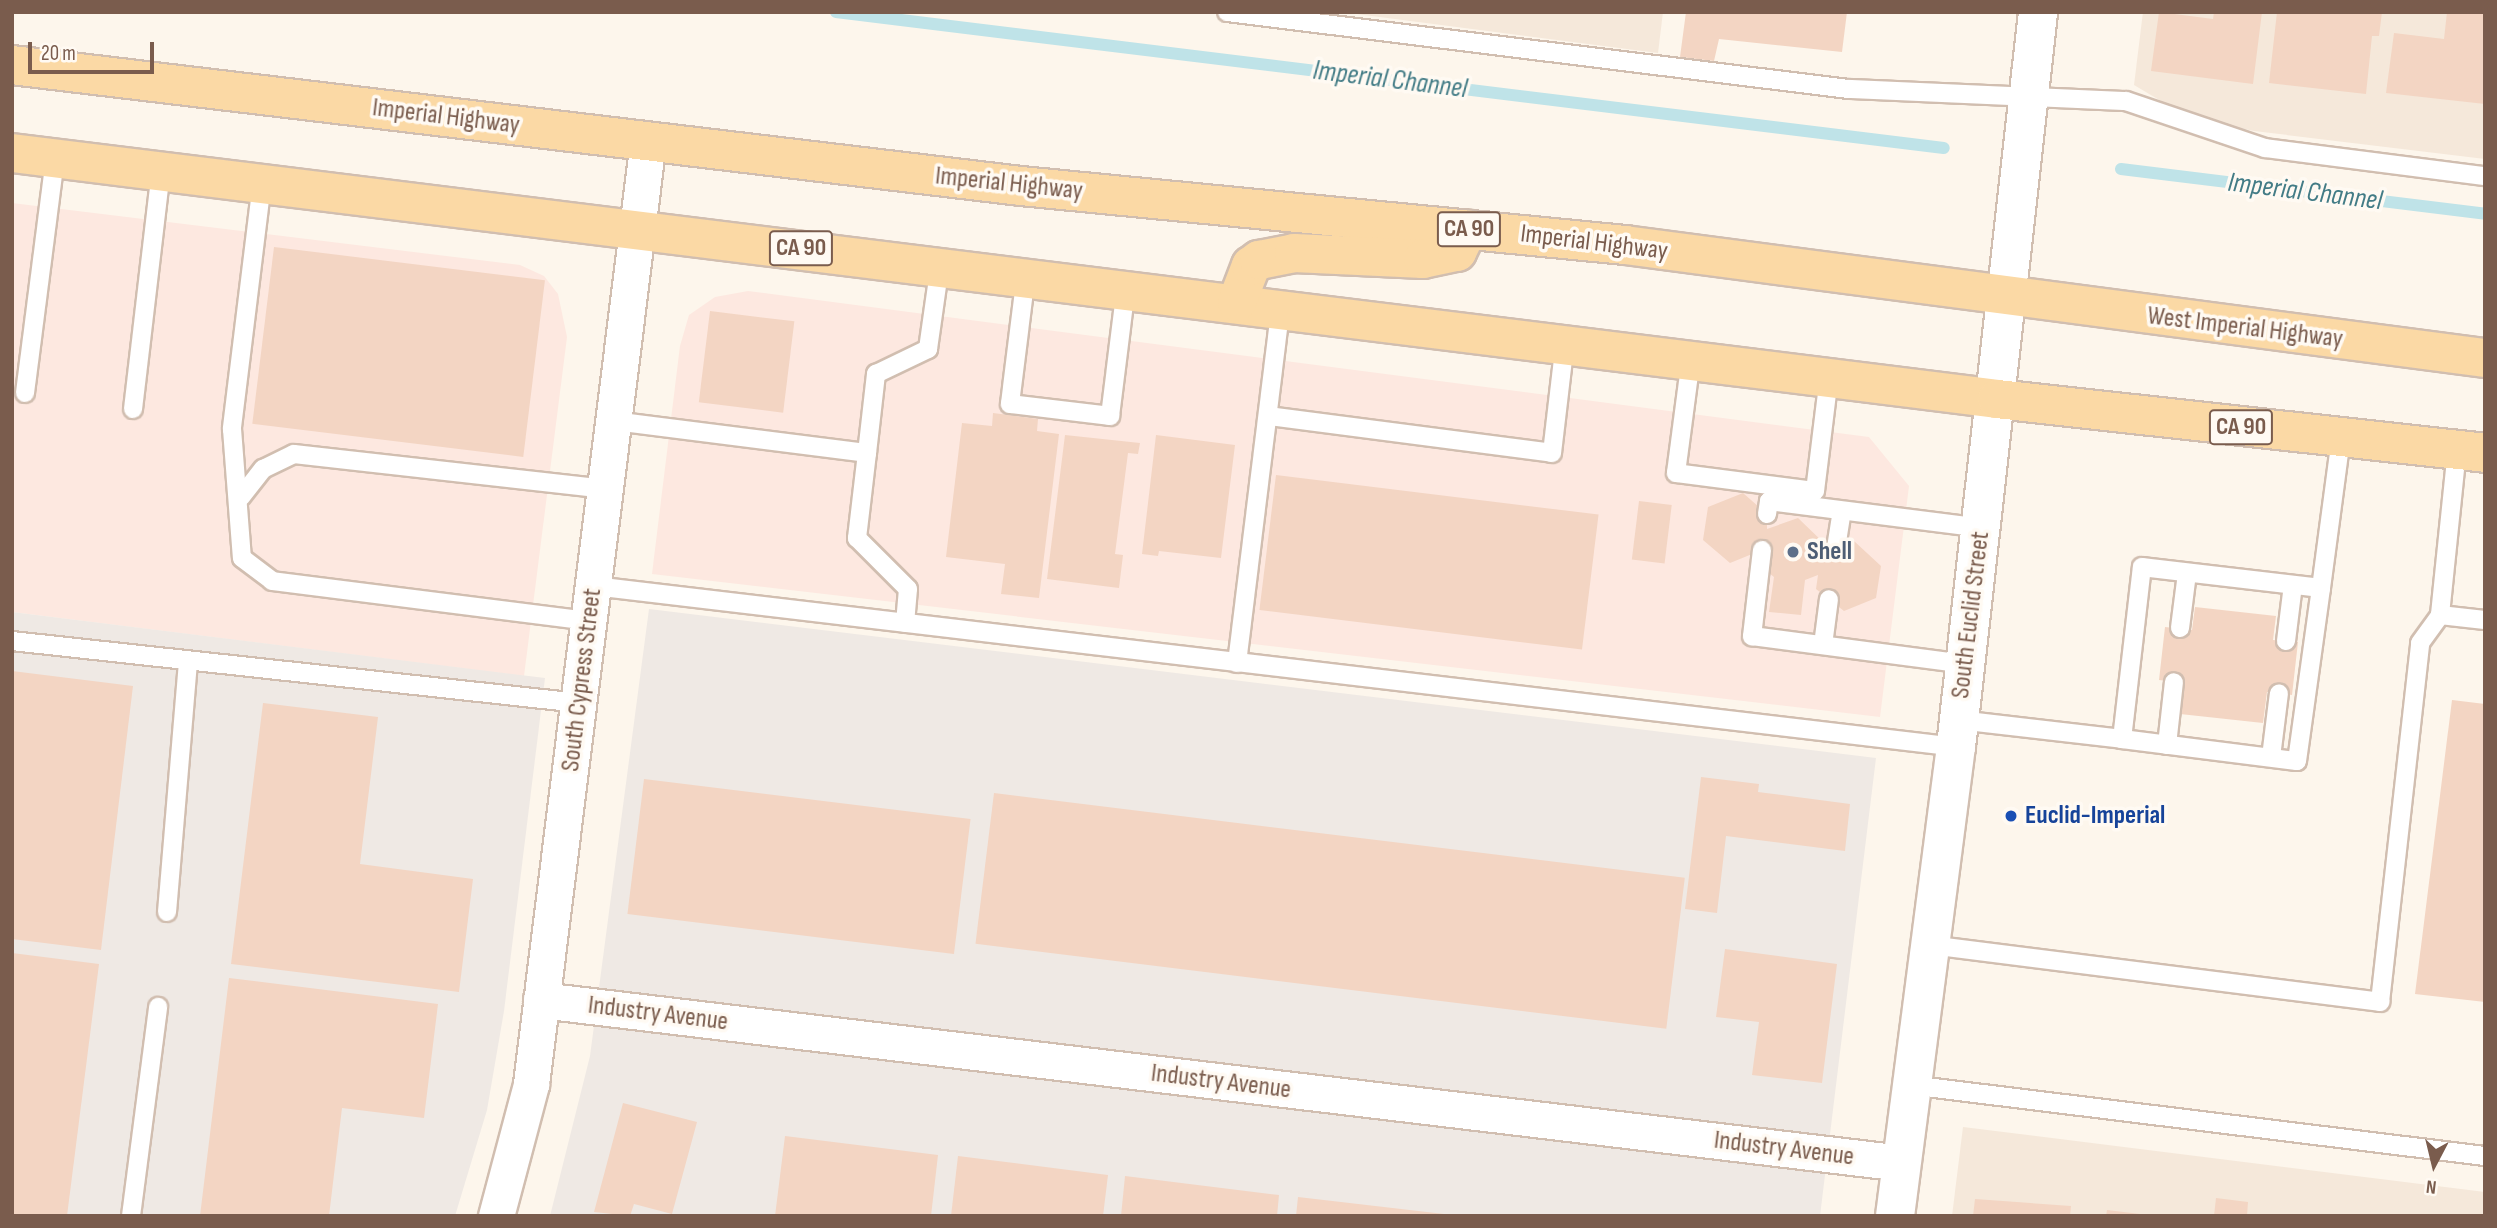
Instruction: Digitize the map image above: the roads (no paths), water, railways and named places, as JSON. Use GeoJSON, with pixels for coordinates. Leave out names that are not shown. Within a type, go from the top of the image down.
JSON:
{"type":"FeatureCollection","features":[{"type":"Feature","properties":{"kind":"main road","name":"South Euclid Street"},"geometry":{"type":"LineString","coordinates":[[1895,1216],[1966,664],[2038,12]]}},
{"type":"Feature","properties":{"kind":"main road","name":"Imperial Highway"},"geometry":{"type":"LineString","coordinates":[[12,65],[1021,186],[1468,229],[2006,298]]}},
{"type":"Feature","properties":{"kind":"main road","name":"CA 90"},"geometry":{"type":"LineString","coordinates":[[12,153],[1026,275],[1997,399],[2471,452]]}},
{"type":"Feature","properties":{"kind":"main road"},"geometry":{"type":"LineString","coordinates":[[1237,302],[1251,266],[1272,256],[1423,260],[1457,252],[1468,229]]}},
{"type":"Feature","properties":{"kind":"main road","name":"West Imperial Highway"},"geometry":{"type":"LineString","coordinates":[[2006,298],[2485,358]]}},
{"type":"Feature","properties":{"kind":"street","name":"South Cypress Street"},"geometry":{"type":"LineString","coordinates":[[496,1216],[531,1084],[648,141]]}},
{"type":"Feature","properties":{"kind":"street","name":"Industry Avenue"},"geometry":{"type":"LineString","coordinates":[[541,1000],[1901,1163]]}},
{"type":"Feature","properties":{"kind":"lane"},"geometry":{"type":"LineString","coordinates":[[1227,12],[1849,89],[2029,94],[2126,101],[2265,149],[2485,176]]}},
{"type":"Feature","properties":{"kind":"lane"},"geometry":{"type":"LineString","coordinates":[[25,393],[55,158]]}},
{"type":"Feature","properties":{"kind":"lane"},"geometry":{"type":"LineString","coordinates":[[133,409],[161,170]]}},
{"type":"Feature","properties":{"kind":"lane"},"geometry":{"type":"LineString","coordinates":[[262,183],[232,429],[241,497],[242,558],[272,580],[590,621]]}},
{"type":"Feature","properties":{"kind":"lane"},"geometry":{"type":"LineString","coordinates":[[905,623],[908,589],[858,538],[876,374],[928,349],[940,265]]}},
{"type":"Feature","properties":{"kind":"lane"},"geometry":{"type":"LineString","coordinates":[[1026,275],[1010,404],[1110,416],[1126,288]]}},
{"type":"Feature","properties":{"kind":"lane"},"geometry":{"type":"LineString","coordinates":[[1237,663],[1281,307]]}},
{"type":"Feature","properties":{"kind":"lane"},"geometry":{"type":"LineString","coordinates":[[1269,416],[1552,453],[1565,343]]}},
{"type":"Feature","properties":{"kind":"lane"},"geometry":{"type":"LineString","coordinates":[[1691,359],[1676,473],[1769,500],[1813,499],[1842,511],[1982,528]]}},
{"type":"Feature","properties":{"kind":"lane"},"geometry":{"type":"LineString","coordinates":[[1813,499],[1829,377]]}},
{"type":"Feature","properties":{"kind":"lane"},"geometry":{"type":"LineString","coordinates":[[614,421],[867,453]]}},
{"type":"Feature","properties":{"kind":"lane"},"geometry":{"type":"LineString","coordinates":[[594,586],[1237,663],[1957,733],[2122,739],[2297,761],[2341,439]]}},
{"type":"Feature","properties":{"kind":"lane"},"geometry":{"type":"LineString","coordinates":[[1930,945],[2380,1002],[2420,643],[2440,615],[2471,452]]}},
{"type":"Feature","properties":{"kind":"lane"},"geometry":{"type":"LineString","coordinates":[[241,497],[263,469],[294,454],[606,489]]}},
{"type":"Feature","properties":{"kind":"lane"},"geometry":{"type":"LineString","coordinates":[[1836,548],[1842,511]]}},
{"type":"Feature","properties":{"kind":"lane"},"geometry":{"type":"LineString","coordinates":[[1762,550],[1752,636],[1966,664]]}},
{"type":"Feature","properties":{"kind":"lane"},"geometry":{"type":"LineString","coordinates":[[2122,739],[2142,567],[2321,588]]}},
{"type":"Feature","properties":{"kind":"lane"},"geometry":{"type":"LineString","coordinates":[[2180,628],[2187,573]]}},
{"type":"Feature","properties":{"kind":"lane"},"geometry":{"type":"LineString","coordinates":[[2286,641],[2293,585]]}},
{"type":"Feature","properties":{"kind":"lane"},"geometry":{"type":"LineString","coordinates":[[1822,645],[1829,599]]}},
{"type":"Feature","properties":{"kind":"lane"},"geometry":{"type":"LineString","coordinates":[[2440,615],[2485,620]]}},
{"type":"Feature","properties":{"kind":"lane"},"geometry":{"type":"LineString","coordinates":[[12,640],[188,662],[579,703]]}},
{"type":"Feature","properties":{"kind":"lane"},"geometry":{"type":"LineString","coordinates":[[167,912],[188,662]]}},
{"type":"Feature","properties":{"kind":"lane"},"geometry":{"type":"LineString","coordinates":[[2167,744],[2174,682]]}},
{"type":"Feature","properties":{"kind":"lane"},"geometry":{"type":"LineString","coordinates":[[2271,757],[2279,693]]}},
{"type":"Feature","properties":{"kind":"lane"},"geometry":{"type":"LineString","coordinates":[[131,1216],[158,1007]]}},
{"type":"Feature","properties":{"kind":"lane"},"geometry":{"type":"LineString","coordinates":[[1910,1085],[2485,1156]]}},
{"type":"Feature","properties":{"kind":"waterway","name":"Imperial Channel"},"geometry":{"type":"LineString","coordinates":[[836,12],[1944,148]]}},
{"type":"Feature","properties":{"kind":"waterway","name":"Imperial Channel"},"geometry":{"type":"LineString","coordinates":[[2121,169],[2485,214]]}},
{"type":"Feature","properties":{"kind":"place","name":"Shell"},"geometry":{"type":"Point","coordinates":[1793,552]}},
{"type":"Feature","properties":{"kind":"place","name":"Euclid-Imperial"},"geometry":{"type":"Point","coordinates":[2011,816]}}]}
